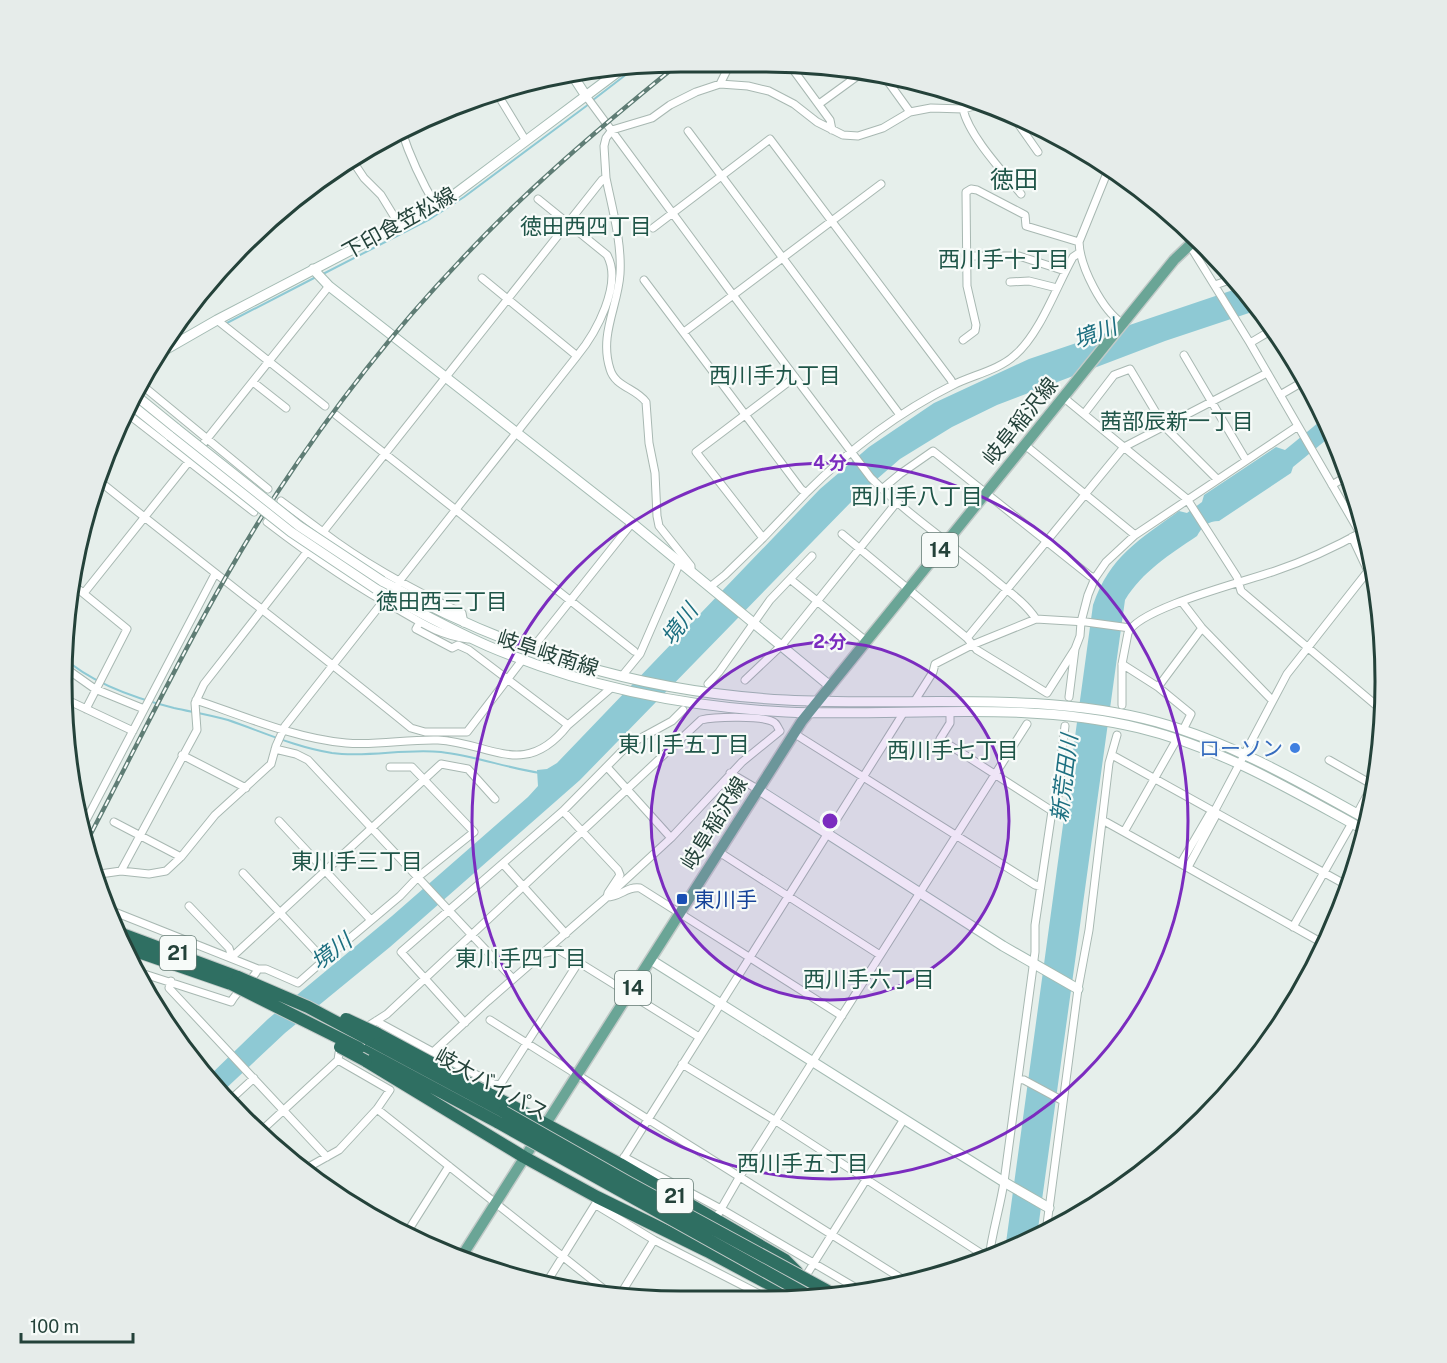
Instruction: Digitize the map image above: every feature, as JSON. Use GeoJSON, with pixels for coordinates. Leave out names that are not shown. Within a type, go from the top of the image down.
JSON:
{"type":"FeatureCollection","features":[{"type":"Feature","properties":{"kind":"highway","name":"岐大バイパス"},"geometry":{"type":"LineString","coordinates":[[128,937],[308,1008],[325,1008],[501,1118],[788,1290]]}},
{"type":"Feature","properties":{"kind":"highway","name":"岐大バイパス"},"geometry":{"type":"LineString","coordinates":[[135,950],[234,980],[299,1017],[370,1035]]}},
{"type":"Feature","properties":{"kind":"highway","name":"21"},"geometry":{"type":"LineString","coordinates":[[299,1017],[307,1028],[366,1061],[596,1201],[707,1251],[786,1290]]}},
{"type":"Feature","properties":{"kind":"highway","name":"21"},"geometry":{"type":"LineString","coordinates":[[370,1035],[546,1125],[622,1160],[785,1260],[800,1275]]}},
{"type":"Feature","properties":{"kind":"highway","name":"岐大バイパス"},"geometry":{"type":"LineString","coordinates":[[501,1118],[628,1183],[823,1288]]}},
{"type":"Feature","properties":{"kind":"main road","name":"岐阜稲沢線"},"geometry":{"type":"LineString","coordinates":[[465,1251],[810,712],[1122,324],[1190,245]]}},
{"type":"Feature","properties":{"kind":"street"},"geometry":{"type":"LineString","coordinates":[[720,84],[726,72]]}},
{"type":"Feature","properties":{"kind":"street"},"geometry":{"type":"LineString","coordinates":[[796,73],[830,120],[832,130]]}},
{"type":"Feature","properties":{"kind":"street","name":"下印食笠松線"},"geometry":{"type":"LineString","coordinates":[[174,345],[436,206],[613,76]]}},
{"type":"Feature","properties":{"kind":"street"},"geometry":{"type":"LineString","coordinates":[[819,104],[854,79]]}},
{"type":"Feature","properties":{"kind":"street"},"geometry":{"type":"LineString","coordinates":[[577,82],[850,453],[881,488],[1007,590],[1031,611],[1036,619]]}},
{"type":"Feature","properties":{"kind":"street"},"geometry":{"type":"LineString","coordinates":[[691,571],[691,566],[659,526],[646,402],[642,397],[619,384],[610,371],[606,336],[619,288],[621,270],[606,178],[604,146],[606,138],[612,130],[652,118],[687,96],[720,84],[748,86],[769,91],[794,104],[817,122],[843,135],[858,136],[883,128],[909,112],[931,108],[970,107]]}},
{"type":"Feature","properties":{"kind":"street"},"geometry":{"type":"LineString","coordinates":[[891,86],[909,112]]}},
{"type":"Feature","properties":{"kind":"street"},"geometry":{"type":"LineString","coordinates":[[501,100],[526,141]]}},
{"type":"Feature","properties":{"kind":"street"},"geometry":{"type":"LineString","coordinates":[[963,109],[969,126],[1021,194]]}},
{"type":"Feature","properties":{"kind":"street"},"geometry":{"type":"LineString","coordinates":[[1022,129],[1038,152]]}},
{"type":"Feature","properties":{"kind":"street"},"geometry":{"type":"LineString","coordinates":[[688,131],[900,415]]}},
{"type":"Feature","properties":{"kind":"street"},"geometry":{"type":"LineString","coordinates":[[405,139],[422,184],[436,206]]}},
{"type":"Feature","properties":{"kind":"street"},"geometry":{"type":"LineString","coordinates":[[653,228],[770,139],[953,385]]}},
{"type":"Feature","properties":{"kind":"street"},"geometry":{"type":"LineString","coordinates":[[356,167],[381,195],[399,226]]}},
{"type":"Feature","properties":{"kind":"street"},"geometry":{"type":"LineString","coordinates":[[1106,176],[1079,242],[1079,253],[1108,311],[1122,324]]}},
{"type":"Feature","properties":{"kind":"street"},"geometry":{"type":"LineString","coordinates":[[122,871],[197,730],[195,701],[204,684],[602,180],[606,178]]}},
{"type":"Feature","properties":{"kind":"street"},"geometry":{"type":"LineString","coordinates":[[684,332],[881,184]]}},
{"type":"Feature","properties":{"kind":"street"},"geometry":{"type":"LineString","coordinates":[[963,340],[975,331],[976,325],[967,286],[966,192],[971,189],[1025,214],[1026,226],[1079,242]]}},
{"type":"Feature","properties":{"kind":"street"},"geometry":{"type":"LineString","coordinates":[[398,583],[596,331],[605,308],[612,274],[607,255],[538,199]]}},
{"type":"Feature","properties":{"kind":"street"},"geometry":{"type":"LineString","coordinates":[[712,588],[806,493],[850,453],[900,415],[953,385],[1016,355],[1040,321],[1073,257],[1079,253]]}},
{"type":"Feature","properties":{"kind":"street"},"geometry":{"type":"LineString","coordinates":[[1198,253],[1352,516]]}},
{"type":"Feature","properties":{"kind":"street"},"geometry":{"type":"LineString","coordinates":[[966,256],[1019,256],[1065,271]]}},
{"type":"Feature","properties":{"kind":"street"},"geometry":{"type":"LineString","coordinates":[[314,270],[327,284],[632,523],[830,686]]}},
{"type":"Feature","properties":{"kind":"street"},"geometry":{"type":"LineString","coordinates":[[482,279],[577,356]]}},
{"type":"Feature","properties":{"kind":"street"},"geometry":{"type":"LineString","coordinates":[[644,280],[806,493]]}},
{"type":"Feature","properties":{"kind":"street"},"geometry":{"type":"LineString","coordinates":[[1010,282],[1029,281],[1057,288]]}},
{"type":"Feature","properties":{"kind":"street"},"geometry":{"type":"LineString","coordinates":[[1216,286],[1226,282]]}},
{"type":"Feature","properties":{"kind":"street"},"geometry":{"type":"LineString","coordinates":[[84,593],[253,382],[327,284]]}},
{"type":"Feature","properties":{"kind":"street"},"geometry":{"type":"LineString","coordinates":[[219,321],[325,406]]}},
{"type":"Feature","properties":{"kind":"street"},"geometry":{"type":"LineString","coordinates":[[1250,343],[1266,334]]}},
{"type":"Feature","properties":{"kind":"street"},"geometry":{"type":"LineString","coordinates":[[1184,355],[1246,459]]}},
{"type":"Feature","properties":{"kind":"street"},"geometry":{"type":"LineString","coordinates":[[1084,414],[1114,375],[1130,369],[1164,426],[1217,479]]}},
{"type":"Feature","properties":{"kind":"street"},"geometry":{"type":"LineString","coordinates":[[967,638],[1124,447],[1267,373]]}},
{"type":"Feature","properties":{"kind":"street"},"geometry":{"type":"LineString","coordinates":[[763,538],[696,452],[795,378]]}},
{"type":"Feature","properties":{"kind":"street"},"geometry":{"type":"LineString","coordinates":[[253,382],[286,408]]}},
{"type":"Feature","properties":{"kind":"street"},"geometry":{"type":"LineString","coordinates":[[1280,395],[1297,385]]}},
{"type":"Feature","properties":{"kind":"street"},"geometry":{"type":"LineString","coordinates":[[147,389],[268,489]]}},
{"type":"Feature","properties":{"kind":"street"},"geometry":{"type":"LineString","coordinates":[[1067,393],[1084,414],[1190,502],[1237,577],[1241,591],[1374,704]]}},
{"type":"Feature","properties":{"kind":"street","name":"岐阜岐南線"},"geometry":{"type":"LineString","coordinates":[[141,401],[174,433],[291,532],[376,589],[477,641],[523,659],[613,688],[670,700],[735,708],[810,712],[1072,712]]}},
{"type":"Feature","properties":{"kind":"street","name":"岐阜岐南線"},"geometry":{"type":"LineString","coordinates":[[137,408],[299,526],[382,580],[464,623],[573,664],[673,687],[728,696],[818,701],[1020,704],[1072,712]]}},
{"type":"Feature","properties":{"kind":"street"},"geometry":{"type":"LineString","coordinates":[[336,416],[634,651]]}},
{"type":"Feature","properties":{"kind":"street"},"geometry":{"type":"LineString","coordinates":[[132,418],[254,512]]}},
{"type":"Feature","properties":{"kind":"street"},"geometry":{"type":"LineString","coordinates":[[842,534],[967,638],[977,650],[1047,693],[1075,649],[1095,578],[1106,562],[1135,535],[1190,502],[1246,459],[1299,428]]}},
{"type":"Feature","properties":{"kind":"street"},"geometry":{"type":"LineString","coordinates":[[1025,445],[1135,535]]}},
{"type":"Feature","properties":{"kind":"street"},"geometry":{"type":"LineString","coordinates":[[881,488],[933,451],[1047,543],[1095,578]]}},
{"type":"Feature","properties":{"kind":"street"},"geometry":{"type":"LineString","coordinates":[[1332,485],[1341,480]]}},
{"type":"Feature","properties":{"kind":"street"},"geometry":{"type":"LineString","coordinates":[[104,485],[411,728],[424,732],[467,732],[523,659]]}},
{"type":"Feature","properties":{"kind":"street"},"geometry":{"type":"LineString","coordinates":[[281,501],[343,547],[398,583],[462,613],[464,623]]}},
{"type":"Feature","properties":{"kind":"street"},"geometry":{"type":"LineString","coordinates":[[745,680],[782,645],[897,502]]}},
{"type":"Feature","properties":{"kind":"street"},"geometry":{"type":"LineString","coordinates":[[267,522],[307,553],[441,634],[477,641]]}},
{"type":"Feature","properties":{"kind":"street"},"geometry":{"type":"LineString","coordinates":[[531,650],[632,523]]}},
{"type":"Feature","properties":{"kind":"street"},"geometry":{"type":"LineString","coordinates":[[914,702],[933,672],[934,664],[972,645],[1036,619],[1127,627],[1157,611],[1276,571],[1356,535]]}},
{"type":"Feature","properties":{"kind":"street"},"geometry":{"type":"LineString","coordinates":[[1352,537],[1362,558]]}},
{"type":"Feature","properties":{"kind":"street"},"geometry":{"type":"LineString","coordinates":[[708,684],[751,620],[812,556]]}},
{"type":"Feature","properties":{"kind":"street"},"geometry":{"type":"LineString","coordinates":[[625,677],[640,654],[680,562]]}},
{"type":"Feature","properties":{"kind":"street"},"geometry":{"type":"LineString","coordinates":[[88,816],[215,574]]}},
{"type":"Feature","properties":{"kind":"street"},"geometry":{"type":"LineString","coordinates":[[1184,865],[1209,815],[1214,812],[1260,729],[1272,700],[1287,674],[1365,575]]}},
{"type":"Feature","properties":{"kind":"street"},"geometry":{"type":"LineString","coordinates":[[790,579],[866,641]]}},
{"type":"Feature","properties":{"kind":"street"},"geometry":{"type":"LineString","coordinates":[[79,589],[127,629],[86,709]]}},
{"type":"Feature","properties":{"kind":"street"},"geometry":{"type":"LineString","coordinates":[[103,874],[122,871],[149,874],[166,871],[181,857],[215,816],[271,764],[282,731],[384,600]]}},
{"type":"Feature","properties":{"kind":"street"},"geometry":{"type":"LineString","coordinates":[[1182,602],[1202,628],[1272,700]]}},
{"type":"Feature","properties":{"kind":"street"},"geometry":{"type":"LineString","coordinates":[[420,622],[416,630],[452,648],[458,645],[469,650],[568,725]]}},
{"type":"Feature","properties":{"kind":"street"},"geometry":{"type":"LineString","coordinates":[[1122,705],[1122,664],[1127,627]]}},
{"type":"Feature","properties":{"kind":"street"},"geometry":{"type":"LineString","coordinates":[[1158,687],[1202,628]]}},
{"type":"Feature","properties":{"kind":"street"},"geometry":{"type":"LineString","coordinates":[[1069,697],[1075,649]]}},
{"type":"Feature","properties":{"kind":"street"},"geometry":{"type":"LineString","coordinates":[[1122,664],[1158,687],[1191,714],[1183,730]]}},
{"type":"Feature","properties":{"kind":"street"},"geometry":{"type":"LineString","coordinates":[[72,672],[96,687],[145,707]]}},
{"type":"Feature","properties":{"kind":"street"},"geometry":{"type":"LineString","coordinates":[[195,701],[282,731],[345,743],[439,740],[510,756],[526,755],[545,747],[613,688]]}},
{"type":"Feature","properties":{"kind":"street"},"geometry":{"type":"LineString","coordinates":[[73,703],[132,731]]}},
{"type":"Feature","properties":{"kind":"street"},"geometry":{"type":"LineString","coordinates":[[465,1023],[401,952],[563,811],[628,745],[672,721],[683,710]]}},
{"type":"Feature","properties":{"kind":"street"},"geometry":{"type":"LineString","coordinates":[[851,1285],[622,1160],[904,712]]}},
{"type":"Feature","properties":{"kind":"street"},"geometry":{"type":"LineString","coordinates":[[950,712],[950,723],[940,739],[1052,811]]}},
{"type":"Feature","properties":{"kind":"street"},"geometry":{"type":"LineString","coordinates":[[1072,712],[1156,722],[1183,730],[1357,814],[1362,804]]}},
{"type":"Feature","properties":{"kind":"street"},"geometry":{"type":"LineString","coordinates":[[370,1035],[387,1014],[471,934],[701,720],[715,717],[766,719],[775,723],[780,731],[730,773],[672,837],[433,1052]]}},
{"type":"Feature","properties":{"kind":"street"},"geometry":{"type":"LineString","coordinates":[[1113,718],[1243,759],[1357,826]]}},
{"type":"Feature","properties":{"kind":"street"},"geometry":{"type":"LineString","coordinates":[[719,1213],[740,1176],[1027,724]]}},
{"type":"Feature","properties":{"kind":"street"},"geometry":{"type":"LineString","coordinates":[[991,1248],[1005,1183],[1021,1079],[1035,965],[1040,886],[1052,811],[1061,788],[1060,767],[1065,726]]}},
{"type":"Feature","properties":{"kind":"street"},"geometry":{"type":"LineString","coordinates":[[795,734],[956,837],[1040,886]]}},
{"type":"Feature","properties":{"kind":"street"},"geometry":{"type":"LineString","coordinates":[[1046,1222],[1046,1207],[1076,987],[1089,930],[1108,763],[1117,735]]}},
{"type":"Feature","properties":{"kind":"street"},"geometry":{"type":"LineString","coordinates":[[1124,832],[1177,739]]}},
{"type":"Feature","properties":{"kind":"street"},"geometry":{"type":"LineString","coordinates":[[275,748],[308,760],[513,979]]}},
{"type":"Feature","properties":{"kind":"street"},"geometry":{"type":"LineString","coordinates":[[182,755],[246,788]]}},
{"type":"Feature","properties":{"kind":"street"},"geometry":{"type":"LineString","coordinates":[[1112,755],[1341,882]]}},
{"type":"Feature","properties":{"kind":"street"},"geometry":{"type":"LineString","coordinates":[[1329,760],[1367,780]]}},
{"type":"Feature","properties":{"kind":"street"},"geometry":{"type":"LineString","coordinates":[[232,957],[441,764],[468,769],[495,799]]}},
{"type":"Feature","properties":{"kind":"street"},"geometry":{"type":"LineString","coordinates":[[117,913],[298,983],[474,832],[412,767],[390,767]]}},
{"type":"Feature","properties":{"kind":"street"},"geometry":{"type":"LineString","coordinates":[[607,767],[672,837]]}},
{"type":"Feature","properties":{"kind":"street"},"geometry":{"type":"LineString","coordinates":[[730,773],[1035,965],[1076,987]]}},
{"type":"Feature","properties":{"kind":"street"},"geometry":{"type":"LineString","coordinates":[[563,811],[618,870],[620,875],[607,897]]}},
{"type":"Feature","properties":{"kind":"street"},"geometry":{"type":"LineString","coordinates":[[279,821],[370,919]]}},
{"type":"Feature","properties":{"kind":"street"},"geometry":{"type":"LineString","coordinates":[[1102,821],[1317,940]]}},
{"type":"Feature","properties":{"kind":"street"},"geometry":{"type":"LineString","coordinates":[[114,822],[181,857]]}},
{"type":"Feature","properties":{"kind":"street"},"geometry":{"type":"LineString","coordinates":[[1293,927],[1352,823]]}},
{"type":"Feature","properties":{"kind":"street"},"geometry":{"type":"LineString","coordinates":[[719,852],[880,955]]}},
{"type":"Feature","properties":{"kind":"street"},"geometry":{"type":"LineString","coordinates":[[503,864],[566,934]]}},
{"type":"Feature","properties":{"kind":"street"},"geometry":{"type":"LineString","coordinates":[[243,873],[324,960]]}},
{"type":"Feature","properties":{"kind":"street"},"geometry":{"type":"LineString","coordinates":[[607,897],[612,897],[632,887],[640,888],[842,1016]]}},
{"type":"Feature","properties":{"kind":"street"},"geometry":{"type":"LineString","coordinates":[[189,906],[229,948],[232,957]]}},
{"type":"Feature","properties":{"kind":"street"},"geometry":{"type":"LineString","coordinates":[[545,953],[559,950],[699,1037]]}},
{"type":"Feature","properties":{"kind":"street"},"geometry":{"type":"LineString","coordinates":[[651,960],[1046,1207]]}},
{"type":"Feature","properties":{"kind":"street"},"geometry":{"type":"LineString","coordinates":[[370,1035],[433,1052],[500,1085],[578,963]]}},
{"type":"Feature","properties":{"kind":"street"},"geometry":{"type":"LineString","coordinates":[[148,975],[231,1002],[235,995],[255,976],[258,969]]}},
{"type":"Feature","properties":{"kind":"street"},"geometry":{"type":"LineString","coordinates":[[171,981],[169,988],[327,1157]]}},
{"type":"Feature","properties":{"kind":"street"},"geometry":{"type":"LineString","coordinates":[[490,1020],[897,1276]]}},
{"type":"Feature","properties":{"kind":"street"},"geometry":{"type":"LineString","coordinates":[[266,1126],[338,1060],[339,1053],[368,1025],[370,1035]]}},
{"type":"Feature","properties":{"kind":"street"},"geometry":{"type":"LineString","coordinates":[[311,1166],[339,1150],[390,1090],[338,1060]]}},
{"type":"Feature","properties":{"kind":"street"},"geometry":{"type":"LineString","coordinates":[[682,1064],[776,1121],[979,1252]]}},
{"type":"Feature","properties":{"kind":"street"},"geometry":{"type":"LineString","coordinates":[[235,1095],[252,1076]]}},
{"type":"Feature","properties":{"kind":"street"},"geometry":{"type":"LineString","coordinates":[[1021,1079],[1060,1100]]}},
{"type":"Feature","properties":{"kind":"street"},"geometry":{"type":"LineString","coordinates":[[377,1108],[599,1285]]}},
{"type":"Feature","properties":{"kind":"street"},"geometry":{"type":"LineString","coordinates":[[794,1290],[904,1119]]}},
{"type":"Feature","properties":{"kind":"street"},"geometry":{"type":"LineString","coordinates":[[410,1227],[449,1166]]}},
{"type":"Feature","properties":{"kind":"street"},"geometry":{"type":"LineString","coordinates":[[551,1276],[596,1201],[654,1240],[754,1291]]}},
{"type":"Feature","properties":{"kind":"street"},"geometry":{"type":"LineString","coordinates":[[624,1288],[654,1240]]}},
{"type":"Feature","properties":{"kind":"street"},"geometry":{"type":"LineString","coordinates":[[692,1260],[696,1252]]}},
{"type":"Feature","properties":{"kind":"water"},"geometry":{"type":"Polygon","coordinates":[[[1233,290],[1251,312],[1165,341],[997,405],[952,427],[900,459],[854,499],[580,780],[390,947],[285,1033],[227,1087],[223,1083],[214,1072],[268,1019],[392,916],[528,797],[538,786],[537,770],[547,769],[557,763],[820,489],[869,447],[934,403],[1029,359],[1233,290]]]}},
{"type":"Feature","properties":{"kind":"water"},"geometry":{"type":"Polygon","coordinates":[[[1317,423],[1325,441],[1293,467],[1291,473],[1219,521],[1206,525],[1197,536],[1148,572],[1125,600],[1038,1226],[1006,1242],[1093,605],[1108,574],[1127,550],[1179,511],[1187,513],[1202,502],[1204,495],[1276,447],[1285,450],[1317,423]]]}},
{"type":"Feature","properties":{"kind":"waterway"},"geometry":{"type":"LineString","coordinates":[[593,100],[626,75]]}},
{"type":"Feature","properties":{"kind":"waterway"},"geometry":{"type":"LineString","coordinates":[[321,275],[430,219],[464,197],[589,104]]}},
{"type":"Feature","properties":{"kind":"waterway"},"geometry":{"type":"LineString","coordinates":[[225,324],[316,277]]}},
{"type":"Feature","properties":{"kind":"waterway"},"geometry":{"type":"LineString","coordinates":[[72,665],[87,675],[130,695],[228,720],[318,750],[346,754],[441,752],[540,773]]}},
{"type":"Feature","properties":{"kind":"railway"},"geometry":{"type":"LineString","coordinates":[[91,832],[225,578],[277,493],[341,402],[410,316],[485,235],[563,161],[668,72]]}},
{"type":"Feature","properties":{"kind":"place","name":"ローソン"},"geometry":{"type":"Point","coordinates":[1295,748]}},
{"type":"Feature","properties":{"kind":"place","name":"東川手"},"geometry":{"type":"Point","coordinates":[682,899]}},
{"type":"Feature","properties":{"kind":"district","name":"徳田"},"geometry":{"type":"Point","coordinates":[1014,179]}},
{"type":"Feature","properties":{"kind":"district","name":"徳田西四丁目"},"geometry":{"type":"Point","coordinates":[586,226]}},
{"type":"Feature","properties":{"kind":"district","name":"西川手十丁目"},"geometry":{"type":"Point","coordinates":[1004,259]}},
{"type":"Feature","properties":{"kind":"district","name":"西川手九丁目"},"geometry":{"type":"Point","coordinates":[775,375]}},
{"type":"Feature","properties":{"kind":"district","name":"茜部辰新一丁目"},"geometry":{"type":"Point","coordinates":[1177,421]}},
{"type":"Feature","properties":{"kind":"district","name":"西川手八丁目"},"geometry":{"type":"Point","coordinates":[917,496]}},
{"type":"Feature","properties":{"kind":"district","name":"徳田西三丁目"},"geometry":{"type":"Point","coordinates":[442,601]}},
{"type":"Feature","properties":{"kind":"district","name":"東川手五丁目"},"geometry":{"type":"Point","coordinates":[684,744]}},
{"type":"Feature","properties":{"kind":"district","name":"西川手七丁目"},"geometry":{"type":"Point","coordinates":[953,750]}},
{"type":"Feature","properties":{"kind":"district","name":"東川手三丁目"},"geometry":{"type":"Point","coordinates":[357,861]}},
{"type":"Feature","properties":{"kind":"district","name":"東川手四丁目"},"geometry":{"type":"Point","coordinates":[521,958]}},
{"type":"Feature","properties":{"kind":"district","name":"西川手六丁目"},"geometry":{"type":"Point","coordinates":[869,979]}},
{"type":"Feature","properties":{"kind":"district","name":"西川手五丁目"},"geometry":{"type":"Point","coordinates":[803,1163]}},
{"type":"Feature","properties":{"kind":"water label","name":"境川"},"geometry":{"type":"Point","coordinates":[1095,333]}},
{"type":"Feature","properties":{"kind":"water label","name":"境川"},"geometry":{"type":"Point","coordinates":[679,624]}},
{"type":"Feature","properties":{"kind":"water label","name":"新荒田川"},"geometry":{"type":"Point","coordinates":[1064,778]}},
{"type":"Feature","properties":{"kind":"water label","name":"境川"},"geometry":{"type":"Point","coordinates":[331,951]}}]}
